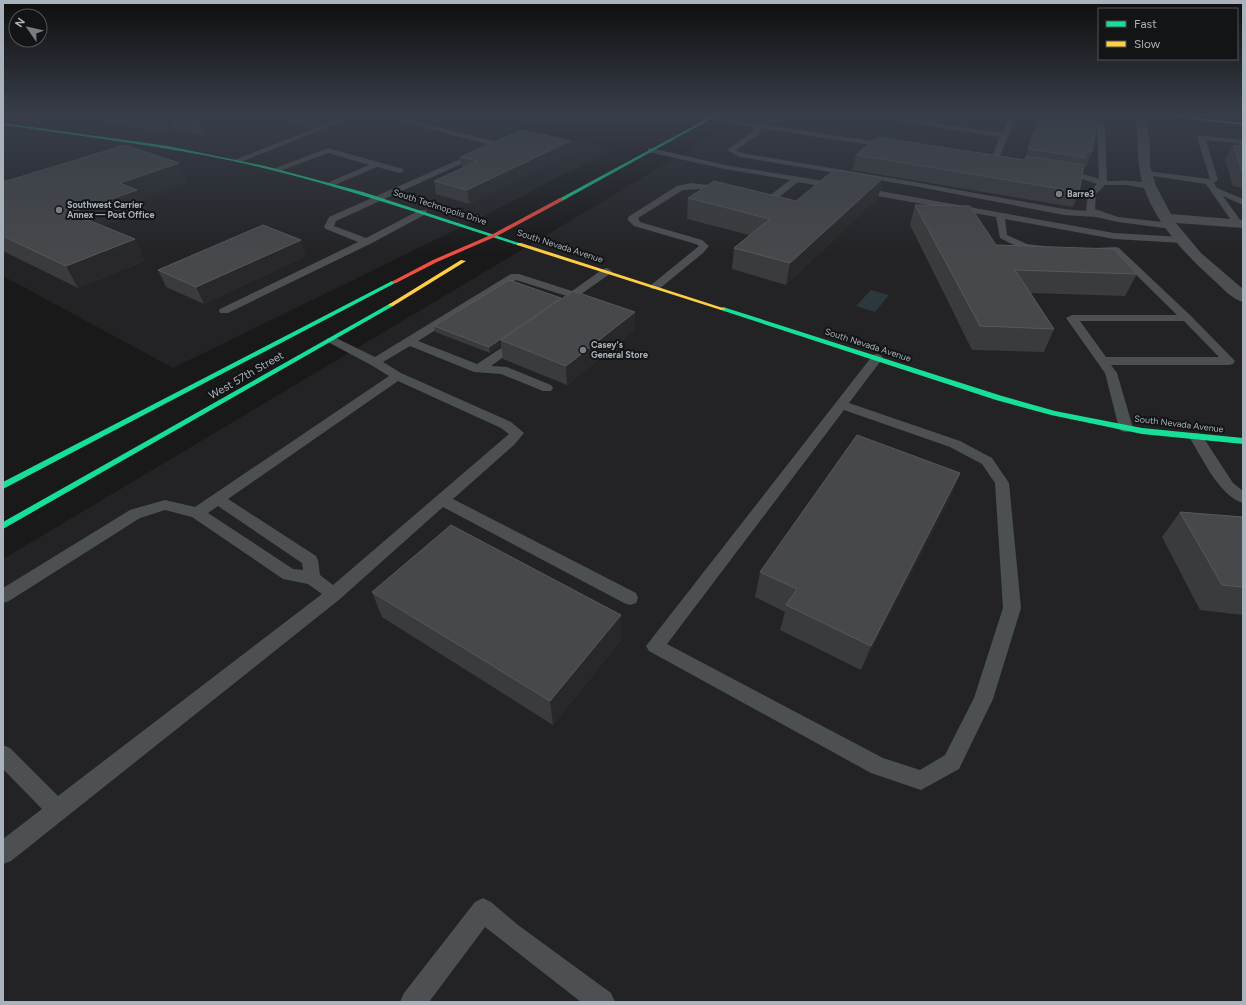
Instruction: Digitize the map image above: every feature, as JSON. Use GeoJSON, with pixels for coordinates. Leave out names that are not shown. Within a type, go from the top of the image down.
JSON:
{"type":"FeatureCollection","features":[{"type":"Feature","properties":{"kind":"main road","name":"South Technopolis Drive"},"geometry":{"type":"LineString","coordinates":[[246,162],[332,184],[495,235]]}},
{"type":"Feature","properties":{"kind":"main road","name":"West 57th Street"},"geometry":{"type":"LineString","coordinates":[[3,486],[350,304],[435,262],[495,235],[630,162]]}},
{"type":"Feature","properties":{"kind":"main road","name":"West 57th Street"},"geometry":{"type":"LineString","coordinates":[[3,526],[332,340],[470,257],[495,235]]}},
{"type":"Feature","properties":{"kind":"main road","name":"South Nevada Avenue"},"geometry":{"type":"LineString","coordinates":[[495,235],[999,398],[1059,414],[1126,428],[1196,437],[1243,441]]}},
{"type":"Feature","properties":{"kind":"street"},"geometry":{"type":"LineString","coordinates":[[1143,162],[1152,193],[1169,222],[1183,240],[1219,279],[1243,297]]}},
{"type":"Feature","properties":{"kind":"street"},"geometry":{"type":"LineString","coordinates":[[1169,222],[1241,224]]}},
{"type":"Feature","properties":{"kind":"lane"},"geometry":{"type":"LineString","coordinates":[[277,169],[296,162]]}},
{"type":"Feature","properties":{"kind":"lane"},"geometry":{"type":"LineString","coordinates":[[370,162],[400,171]]}},
{"type":"Feature","properties":{"kind":"lane"},"geometry":{"type":"LineString","coordinates":[[367,242],[328,227],[332,219],[462,162]]}},
{"type":"Feature","properties":{"kind":"lane"},"geometry":{"type":"LineString","coordinates":[[703,162],[1114,236],[1183,240]]}},
{"type":"Feature","properties":{"kind":"lane"},"geometry":{"type":"LineString","coordinates":[[781,162],[914,184],[1064,212],[1096,214],[1120,219],[1169,222]]}},
{"type":"Feature","properties":{"kind":"lane"},"geometry":{"type":"LineString","coordinates":[[1096,214],[1090,210],[1092,194],[1103,183],[1102,162]]}},
{"type":"Feature","properties":{"kind":"lane"},"geometry":{"type":"LineString","coordinates":[[1053,172],[1083,177],[1103,183],[1126,183],[1148,180],[1208,182],[1214,180],[1209,162]]}},
{"type":"Feature","properties":{"kind":"lane"},"geometry":{"type":"LineString","coordinates":[[332,184],[377,164]]}},
{"type":"Feature","properties":{"kind":"lane"},"geometry":{"type":"LineString","coordinates":[[747,197],[763,200],[771,199],[797,179]]}},
{"type":"Feature","properties":{"kind":"lane"},"geometry":{"type":"LineString","coordinates":[[1208,182],[1219,191],[1243,202]]}},
{"type":"Feature","properties":{"kind":"lane"},"geometry":{"type":"LineString","coordinates":[[655,287],[700,251],[704,246],[699,242],[637,224],[633,220],[633,217],[680,188],[687,186],[697,185],[732,194]]}},
{"type":"Feature","properties":{"kind":"lane"},"geometry":{"type":"LineString","coordinates":[[1219,191],[1243,198]]}},
{"type":"Feature","properties":{"kind":"lane"},"geometry":{"type":"LineString","coordinates":[[1219,191],[1227,208],[1241,224]]}},
{"type":"Feature","properties":{"kind":"lane"},"geometry":{"type":"LineString","coordinates":[[1227,208],[1243,209]]}},
{"type":"Feature","properties":{"kind":"lane"},"geometry":{"type":"LineString","coordinates":[[224,311],[367,242],[424,212]]}},
{"type":"Feature","properties":{"kind":"lane"},"geometry":{"type":"LineString","coordinates":[[1000,215],[1003,236],[1025,247],[1053,250]]}},
{"type":"Feature","properties":{"kind":"lane"},"geometry":{"type":"LineString","coordinates":[[1084,251],[1116,250],[1187,318],[1229,361],[1102,360]]}},
{"type":"Feature","properties":{"kind":"lane"},"geometry":{"type":"LineString","coordinates":[[375,362],[409,341],[442,324],[490,294],[515,276],[571,300],[607,271]]}},
{"type":"Feature","properties":{"kind":"lane"},"geometry":{"type":"LineString","coordinates":[[1126,428],[1111,373],[1072,318],[1187,318]]}},
{"type":"Feature","properties":{"kind":"lane"},"geometry":{"type":"LineString","coordinates":[[478,369],[531,332]]}},
{"type":"Feature","properties":{"kind":"lane"},"geometry":{"type":"LineString","coordinates":[[3,853],[334,594],[517,433],[506,425],[396,376],[375,362],[332,340]]}},
{"type":"Feature","properties":{"kind":"lane"},"geometry":{"type":"LineString","coordinates":[[409,341],[478,369],[503,370],[548,388]]}},
{"type":"Feature","properties":{"kind":"lane"},"geometry":{"type":"LineString","coordinates":[[495,344],[506,349]]}},
{"type":"Feature","properties":{"kind":"lane"},"geometry":{"type":"LineString","coordinates":[[841,405],[955,444],[987,461],[1002,483],[1012,608],[983,699],[952,762],[921,780],[878,766],[655,646],[877,358]]}},
{"type":"Feature","properties":{"kind":"lane"},"geometry":{"type":"LineString","coordinates":[[197,513],[396,376]]}},
{"type":"Feature","properties":{"kind":"lane"},"geometry":{"type":"LineString","coordinates":[[1196,437],[1228,487],[1243,498]]}},
{"type":"Feature","properties":{"kind":"lane"},"geometry":{"type":"LineString","coordinates":[[218,499],[310,560],[312,578]]}},
{"type":"Feature","properties":{"kind":"lane"},"geometry":{"type":"LineString","coordinates":[[442,500],[630,598]]}},
{"type":"Feature","properties":{"kind":"lane"},"geometry":{"type":"LineString","coordinates":[[3,596],[135,514],[166,505],[197,513],[289,575],[312,578],[334,594]]}},
{"type":"Feature","properties":{"kind":"lane"},"geometry":{"type":"LineString","coordinates":[[3,755],[57,810]]}},
{"type":"Feature","properties":{"kind":"lane"},"geometry":{"type":"LineString","coordinates":[[413,1002],[483,910],[510,933],[602,1002]]}},
{"type":"Feature","properties":{"kind":"shaded area"},"geometry":{"type":"Polygon","coordinates":[[[3,162],[588,162],[482,217],[173,368],[3,276],[3,162]]]}},
{"type":"Feature","properties":{"kind":"shaded area"},"geometry":{"type":"Polygon","coordinates":[[[669,162],[1243,162],[1243,1002],[3,1002],[3,559],[669,162]]]}},
{"type":"Feature","properties":{"kind":"shaded area"},"geometry":{"type":"Polygon","coordinates":[[[871,290],[889,295],[875,312],[856,306],[871,290]]]}},
{"type":"Feature","properties":{"kind":"building"},"geometry":{"type":"Polygon","coordinates":[[[69,162],[179,163],[120,183],[137,190],[71,213],[135,239],[66,266],[3,236],[3,182],[69,162]]]}},
{"type":"Feature","properties":{"kind":"building"},"geometry":{"type":"Polygon","coordinates":[[[476,162],[526,162],[467,190],[434,181],[476,162]]]}},
{"type":"Feature","properties":{"kind":"building"},"geometry":{"type":"Polygon","coordinates":[[[898,162],[1064,162],[1084,165],[1079,192],[898,162]]]}},
{"type":"Feature","properties":{"kind":"building"},"geometry":{"type":"Polygon","coordinates":[[[1239,162],[1243,162],[1242,171],[1239,162]]]}},
{"type":"Feature","properties":{"kind":"building"},"geometry":{"type":"Polygon","coordinates":[[[834,170],[883,178],[790,263],[734,248],[770,219],[688,198],[714,181],[796,201],[834,170]]]}},
{"type":"Feature","properties":{"kind":"building"},"geometry":{"type":"Polygon","coordinates":[[[915,205],[970,206],[996,245],[1114,249],[1137,274],[1015,270],[1054,329],[980,326],[915,205]]]}},
{"type":"Feature","properties":{"kind":"building"},"geometry":{"type":"Polygon","coordinates":[[[263,225],[301,240],[196,287],[158,270],[263,225]]]}},
{"type":"Feature","properties":{"kind":"building"},"geometry":{"type":"Polygon","coordinates":[[[509,280],[561,298],[489,347],[434,326],[509,280]]]}},
{"type":"Feature","properties":{"kind":"building"},"geometry":{"type":"Polygon","coordinates":[[[573,291],[635,312],[566,366],[501,340],[573,291]]]}},
{"type":"Feature","properties":{"kind":"building"},"geometry":{"type":"Polygon","coordinates":[[[857,435],[960,473],[871,646],[786,605],[797,589],[760,572],[857,435]]]}},
{"type":"Feature","properties":{"kind":"building"},"geometry":{"type":"Polygon","coordinates":[[[1180,512],[1243,517],[1243,587],[1222,585],[1180,512]]]}},
{"type":"Feature","properties":{"kind":"building"},"geometry":{"type":"Polygon","coordinates":[[[451,525],[621,615],[550,701],[372,592],[451,525]]]}},
{"type":"Feature","properties":{"kind":"traffic: fast"},"geometry":{"type":"LineString","coordinates":[[242,162],[297,175],[361,193],[519,244]]}},
{"type":"Feature","properties":{"kind":"traffic: fast"},"geometry":{"type":"LineString","coordinates":[[560,200],[630,162]]}},
{"type":"Feature","properties":{"kind":"traffic: fast"},"geometry":{"type":"LineString","coordinates":[[3,486],[394,282]]}},
{"type":"Feature","properties":{"kind":"traffic: fast"},"geometry":{"type":"LineString","coordinates":[[3,526],[391,305]]}},
{"type":"Feature","properties":{"kind":"traffic: fast"},"geometry":{"type":"LineString","coordinates":[[723,309],[999,398],[1054,413],[1142,431],[1243,441]]}},
{"type":"Feature","properties":{"kind":"traffic: slow"},"geometry":{"type":"LineString","coordinates":[[519,244],[723,309]]}},
{"type":"Feature","properties":{"kind":"traffic: slow"},"geometry":{"type":"LineString","coordinates":[[391,305],[463,261]]}},
{"type":"Feature","properties":{"kind":"traffic: jam"},"geometry":{"type":"LineString","coordinates":[[394,282],[435,261],[495,235],[560,200]]}},
{"type":"Feature","properties":{"kind":"place","name":"Barre3"},"geometry":{"type":"Point","coordinates":[1059,194]}},
{"type":"Feature","properties":{"kind":"place","name":"Southwest Carrier Annex — Post Office"},"geometry":{"type":"Point","coordinates":[59,210]}},
{"type":"Feature","properties":{"kind":"place","name":"Casey's General Store"},"geometry":{"type":"Point","coordinates":[583,350]}}]}
